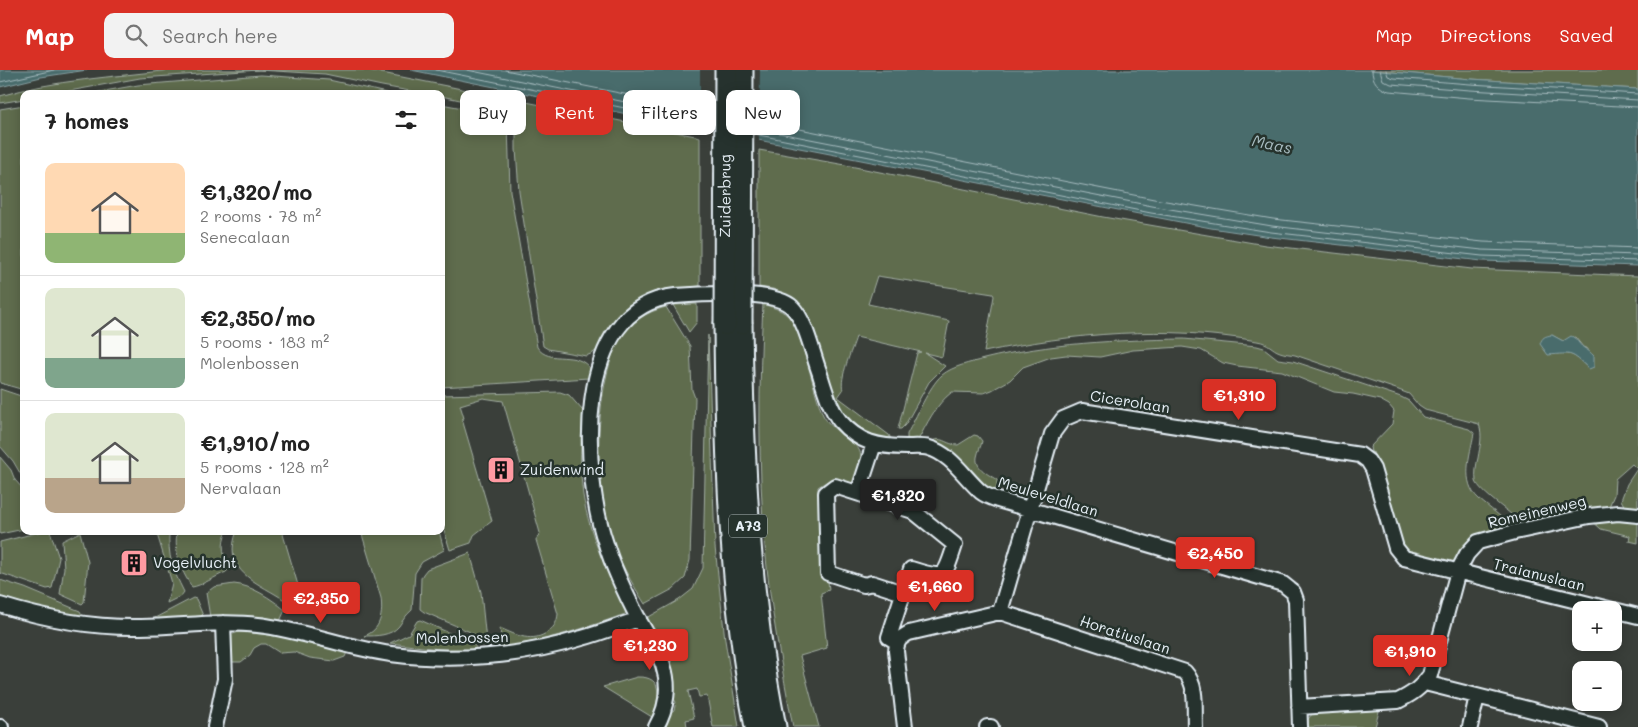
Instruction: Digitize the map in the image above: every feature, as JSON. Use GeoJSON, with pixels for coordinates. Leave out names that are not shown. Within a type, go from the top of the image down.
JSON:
{"type":"FeatureCollection","features":[{"type":"Feature","properties":{"kind":"highway","name":"Zuiderbrug"},"geometry":{"type":"LineString","coordinates":[[726,70],[733,324]]}},
{"type":"Feature","properties":{"kind":"highway","name":"Zuiderbrug"},"geometry":{"type":"LineString","coordinates":[[733,324],[742,70]]}},
{"type":"Feature","properties":{"kind":"highway","name":"A73"},"geometry":{"type":"LineString","coordinates":[[733,324],[728,502],[743,651],[756,727]]}},
{"type":"Feature","properties":{"kind":"highway","name":"A73"},"geometry":{"type":"LineString","coordinates":[[733,324],[742,418],[748,524],[759,629],[775,727]]}},
{"type":"Feature","properties":{"kind":"street","name":"Meuleveldlaan"},"geometry":{"type":"LineString","coordinates":[[656,727],[666,704],[667,684],[663,665],[617,576],[605,542],[595,501],[589,446],[594,388],[600,362],[607,344],[628,317],[650,303],[665,297],[696,294],[761,296],[779,299],[792,307],[802,320],[828,400],[840,420],[856,436],[874,444],[928,448],[944,454],[983,494],[998,500],[1283,584],[1293,592],[1296,600],[1300,727]]}},
{"type":"Feature","properties":{"kind":"street","name":"Cicerolaan"},"geometry":{"type":"LineString","coordinates":[[1000,612],[1052,434],[1064,419],[1082,411],[1360,455],[1368,461],[1373,469],[1396,548],[1404,558],[1458,571]]}},
{"type":"Feature","properties":{"kind":"street"},"geometry":{"type":"LineString","coordinates":[[858,493],[874,444]]}},
{"type":"Feature","properties":{"kind":"street"},"geometry":{"type":"LineString","coordinates":[[897,642],[889,638],[911,569],[933,576],[941,575],[947,569],[955,544],[913,511],[834,486],[826,493],[828,573],[864,585],[872,583],[903,593]]}},
{"type":"Feature","properties":{"kind":"street","name":"Romeinenweg"},"geometry":{"type":"LineString","coordinates":[[1424,683],[1430,675],[1458,571],[1467,554],[1478,542],[1589,516],[1618,513],[1638,515]]}},
{"type":"Feature","properties":{"kind":"street","name":"Traianuslaan"},"geometry":{"type":"LineString","coordinates":[[1458,571],[1577,601]]}},
{"type":"Feature","properties":{"kind":"street","name":"Molenbossen"},"geometry":{"type":"LineString","coordinates":[[0,605],[48,617],[106,627],[165,627],[224,623],[258,625],[295,632],[356,648],[391,654],[440,658],[514,653],[544,648],[639,619]]}},
{"type":"Feature","properties":{"kind":"street"},"geometry":{"type":"LineString","coordinates":[[905,727],[896,650],[897,642],[900,638],[909,633],[1000,612]]}},
{"type":"Feature","properties":{"kind":"street","name":"Horatiuslaan"},"geometry":{"type":"LineString","coordinates":[[1000,612],[1185,672],[1190,677],[1193,688],[1195,727]]}},
{"type":"Feature","properties":{"kind":"street","name":"Traianuslaan"},"geometry":{"type":"LineString","coordinates":[[1622,612],[1638,616]]}},
{"type":"Feature","properties":{"kind":"street"},"geometry":{"type":"LineString","coordinates":[[215,727],[225,679],[224,623]]}},
{"type":"Feature","properties":{"kind":"street"},"geometry":{"type":"LineString","coordinates":[[1299,707],[1398,701],[1413,694],[1424,683],[1599,727]]}},
{"type":"Feature","properties":{"kind":"street"},"geometry":{"type":"LineString","coordinates":[[1470,727],[1477,696]]}},
{"type":"Feature","properties":{"kind":"green space"},"geometry":{"type":"Polygon","coordinates":[[[170,70],[259,70],[140,78],[75,90],[25,90],[84,80],[170,70]]]}},
{"type":"Feature","properties":{"kind":"green space"},"geometry":{"type":"Polygon","coordinates":[[[259,70],[367,70],[466,90],[460,90],[460,100],[445,97],[445,90],[404,90],[325,74],[259,70]]]}},
{"type":"Feature","properties":{"kind":"green space"},"geometry":{"type":"Polygon","coordinates":[[[1369,70],[1638,70],[1638,89],[1471,79],[1369,70]]]}},
{"type":"Feature","properties":{"kind":"green space"},"geometry":{"type":"Polygon","coordinates":[[[261,75],[329,80],[373,90],[110,90],[138,85],[261,75]]]}},
{"type":"Feature","properties":{"kind":"green space"},"geometry":{"type":"Polygon","coordinates":[[[20,91],[20,100],[0,103],[0,96],[20,91]]]}},
{"type":"Feature","properties":{"kind":"green space"},"geometry":{"type":"Polygon","coordinates":[[[526,102],[536,104],[536,135],[613,135],[613,119],[623,122],[623,135],[690,135],[700,137],[700,286],[646,297],[626,310],[608,328],[598,349],[586,356],[548,349],[543,346],[519,191],[516,135],[526,135],[526,102]]]}},
{"type":"Feature","properties":{"kind":"green space"},"geometry":{"type":"Polygon","coordinates":[[[445,105],[460,107],[460,135],[508,135],[510,191],[537,347],[542,353],[549,356],[578,360],[585,363],[591,370],[589,378],[445,387],[445,105]]]}},
{"type":"Feature","properties":{"kind":"green space"},"geometry":{"type":"Polygon","coordinates":[[[20,106],[20,389],[0,383],[0,109],[20,106]]]}},
{"type":"Feature","properties":{"kind":"green space"},"geometry":{"type":"Polygon","coordinates":[[[759,150],[840,164],[1103,217],[1265,245],[1472,269],[1638,276],[1638,512],[1626,509],[1621,500],[1627,484],[1637,469],[1632,464],[1615,479],[1614,495],[1608,509],[1525,525],[1483,491],[1476,481],[1481,437],[1479,424],[1425,410],[1409,394],[1295,355],[1280,352],[1261,342],[1189,333],[1120,333],[1052,340],[984,352],[993,294],[877,276],[868,304],[949,321],[942,357],[925,353],[945,366],[929,382],[901,429],[898,429],[917,353],[921,352],[856,337],[844,371],[843,390],[838,397],[889,435],[892,441],[865,435],[845,420],[786,297],[773,289],[759,287],[759,150]],[[1552,335],[1548,354],[1571,355],[1579,359],[1589,369],[1588,349],[1583,347],[1575,337],[1563,341],[1552,335]]]}},
{"type":"Feature","properties":{"kind":"green space"},"geometry":{"type":"Polygon","coordinates":[[[697,304],[697,322],[689,332],[673,305],[697,304]]]}},
{"type":"Feature","properties":{"kind":"green space"},"geometry":{"type":"Polygon","coordinates":[[[763,304],[784,313],[792,322],[798,333],[823,415],[831,426],[858,448],[863,466],[856,488],[840,483],[834,477],[818,487],[829,590],[821,593],[827,648],[800,656],[819,727],[793,727],[770,592],[765,547],[760,456],[763,304]]]}},
{"type":"Feature","properties":{"kind":"green space"},"geometry":{"type":"Polygon","coordinates":[[[666,307],[690,346],[692,390],[695,398],[690,560],[685,578],[673,589],[645,604],[622,563],[614,545],[606,517],[600,476],[600,414],[612,356],[624,333],[640,318],[666,307]]]}},
{"type":"Feature","properties":{"kind":"green space"},"geometry":{"type":"Polygon","coordinates":[[[708,335],[715,547],[725,640],[739,727],[713,727],[707,696],[699,697],[697,689],[688,691],[694,718],[686,720],[687,727],[663,727],[674,710],[676,702],[671,695],[645,619],[679,600],[693,589],[703,568],[708,335]]]}},
{"type":"Feature","properties":{"kind":"green space"},"geometry":{"type":"Polygon","coordinates":[[[1184,339],[1264,348],[1278,359],[1293,361],[1401,397],[1409,401],[1423,417],[1469,429],[1474,433],[1468,468],[1468,477],[1473,492],[1512,528],[1462,551],[1453,562],[1449,563],[1412,554],[1405,549],[1399,538],[1370,457],[1374,453],[1371,452],[1370,447],[1392,424],[1394,411],[1389,405],[1380,400],[1334,392],[1282,371],[1223,363],[1201,350],[1182,347],[1133,350],[1100,357],[1066,355],[1051,357],[1023,367],[1010,380],[984,393],[952,392],[936,409],[917,442],[907,438],[907,434],[932,387],[942,375],[956,367],[1033,349],[1134,340],[1184,339]]]}},
{"type":"Feature","properties":{"kind":"green space"},"geometry":{"type":"Polygon","coordinates":[[[0,389],[20,396],[20,473],[13,461],[0,446],[0,389]]]}},
{"type":"Feature","properties":{"kind":"green space"},"geometry":{"type":"Polygon","coordinates":[[[560,392],[569,395],[583,411],[581,474],[586,511],[601,556],[628,613],[566,633],[502,647],[500,628],[531,638],[543,635],[556,622],[558,614],[536,540],[540,533],[503,401],[483,398],[460,405],[464,418],[462,419],[492,521],[474,535],[471,543],[450,550],[445,533],[445,395],[560,392]]]}},
{"type":"Feature","properties":{"kind":"green space"},"geometry":{"type":"Polygon","coordinates":[[[974,435],[978,436],[982,441],[977,457],[978,465],[997,480],[997,487],[992,494],[926,445],[939,439],[958,445],[974,435]]]}},
{"type":"Feature","properties":{"kind":"green space"},"geometry":{"type":"Polygon","coordinates":[[[0,457],[11,470],[15,480],[20,486],[20,530],[0,534],[0,457]]]}},
{"type":"Feature","properties":{"kind":"green space"},"geometry":{"type":"Polygon","coordinates":[[[1638,517],[1638,543],[1629,541],[1630,536],[1601,529],[1591,520],[1638,517]]]}},
{"type":"Feature","properties":{"kind":"green space"},"geometry":{"type":"Polygon","coordinates":[[[28,535],[51,535],[59,558],[52,588],[47,589],[0,573],[0,542],[28,535]]]}},
{"type":"Feature","properties":{"kind":"green space"},"geometry":{"type":"Polygon","coordinates":[[[74,535],[81,535],[88,562],[84,602],[82,604],[60,594],[64,568],[62,541],[74,535]]]}},
{"type":"Feature","properties":{"kind":"green space"},"geometry":{"type":"Polygon","coordinates":[[[157,535],[169,535],[172,563],[184,592],[181,596],[167,603],[172,583],[157,535]]]}},
{"type":"Feature","properties":{"kind":"green space"},"geometry":{"type":"Polygon","coordinates":[[[176,535],[225,535],[223,545],[228,570],[204,583],[192,587],[184,574],[177,554],[176,535]]]}},
{"type":"Feature","properties":{"kind":"green space"},"geometry":{"type":"Polygon","coordinates":[[[236,535],[283,535],[300,592],[295,608],[256,583],[241,570],[233,554],[236,535]]]}},
{"type":"Feature","properties":{"kind":"green space"},"geometry":{"type":"Polygon","coordinates":[[[362,535],[440,535],[444,550],[422,562],[415,573],[412,610],[392,632],[383,635],[364,636],[374,630],[380,621],[381,598],[362,535]]]}},
{"type":"Feature","properties":{"kind":"green space"},"geometry":{"type":"Polygon","coordinates":[[[470,553],[481,592],[486,641],[420,609],[421,578],[427,569],[470,553]]]}},
{"type":"Feature","properties":{"kind":"green space"},"geometry":{"type":"Polygon","coordinates":[[[0,580],[25,588],[80,611],[82,615],[80,617],[20,606],[0,597],[0,580]]]}},
{"type":"Feature","properties":{"kind":"green space"},"geometry":{"type":"Polygon","coordinates":[[[234,584],[247,587],[268,597],[285,610],[280,621],[264,617],[210,617],[206,593],[214,587],[234,584]]]}},
{"type":"Feature","properties":{"kind":"green space"},"geometry":{"type":"Polygon","coordinates":[[[193,598],[196,599],[204,618],[151,620],[193,598]]]}},
{"type":"Feature","properties":{"kind":"green space"},"geometry":{"type":"Polygon","coordinates":[[[420,620],[472,643],[478,650],[439,649],[390,643],[409,634],[417,621],[420,620]]]}},
{"type":"Feature","properties":{"kind":"green space"},"geometry":{"type":"Polygon","coordinates":[[[239,632],[284,636],[348,650],[345,657],[334,661],[310,658],[294,652],[280,653],[266,644],[261,644],[254,648],[250,655],[241,662],[229,662],[230,635],[239,632]]]}},
{"type":"Feature","properties":{"kind":"green space"},"geometry":{"type":"Polygon","coordinates":[[[637,677],[652,680],[656,684],[658,696],[652,717],[603,687],[637,677]]]}},
{"type":"Feature","properties":{"kind":"green space"},"geometry":{"type":"Polygon","coordinates":[[[1380,707],[1375,727],[1308,727],[1308,719],[1313,713],[1380,707]]]}},
{"type":"Feature","properties":{"kind":"water"},"geometry":{"type":"Polygon","coordinates":[[[0,70],[87,70],[41,77],[0,87],[0,70]]]}},
{"type":"Feature","properties":{"kind":"water","name":"Maas"},"geometry":{"type":"Polygon","coordinates":[[[411,70],[1369,70],[1471,79],[1638,89],[1638,266],[1482,261],[1271,237],[1211,228],[732,135],[800,135],[800,90],[726,90],[726,134],[716,132],[716,90],[623,90],[623,113],[613,111],[613,90],[536,90],[536,95],[526,93],[526,90],[509,90],[411,70]]]}},
{"type":"Feature","properties":{"kind":"water"},"geometry":{"type":"Polygon","coordinates":[[[1552,335],[1563,341],[1571,336],[1575,338],[1594,356],[1594,367],[1589,369],[1579,359],[1571,355],[1548,355],[1540,344],[1544,337],[1552,335]]]}},
{"type":"Feature","properties":{"kind":"pier"},"geometry":{"type":"Polygon","coordinates":[[[700,70],[760,70],[760,90],[726,90],[726,135],[759,135],[759,143],[716,134],[716,90],[700,90],[700,70]]]}},
{"type":"Feature","properties":{"kind":"place","name":"Zuidenwind"},"geometry":{"type":"Point","coordinates":[501,470]}},
{"type":"Feature","properties":{"kind":"place","name":"Vogelvlucht"},"geometry":{"type":"Point","coordinates":[134,563]}}]}
